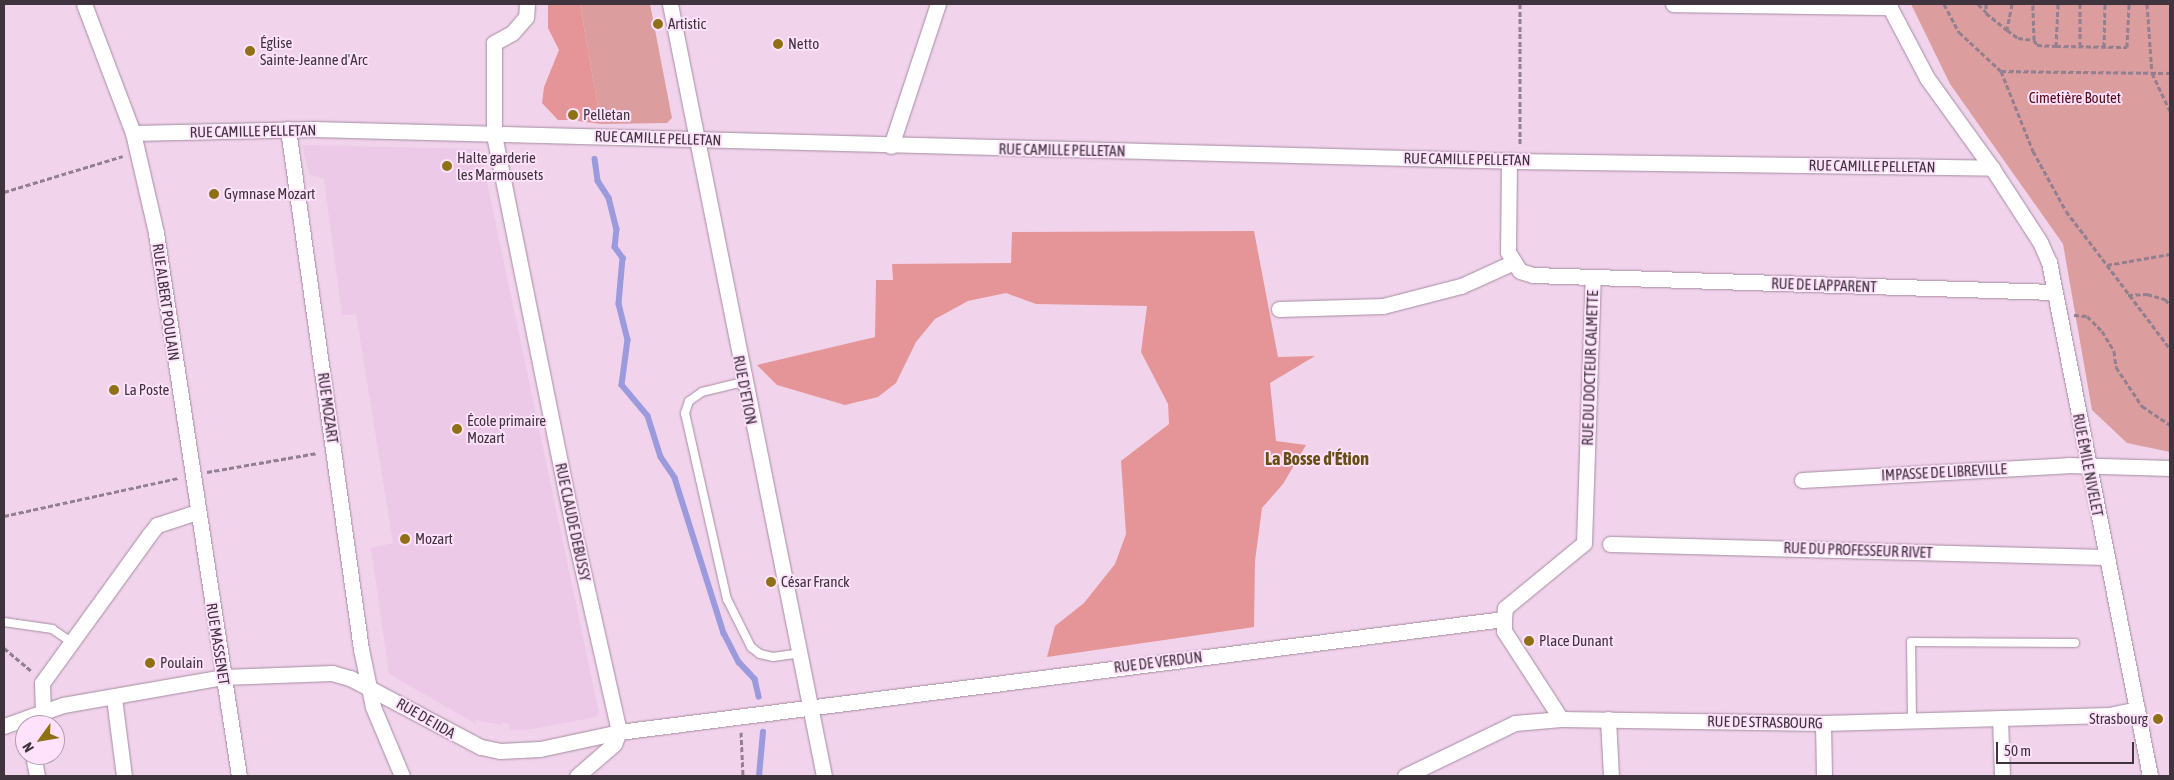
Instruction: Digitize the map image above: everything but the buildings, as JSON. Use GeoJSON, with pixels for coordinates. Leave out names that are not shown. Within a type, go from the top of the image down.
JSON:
{"type":"FeatureCollection","features":[{"type":"Feature","properties":{"kind":"street","name":"RUE ALBERT POULAIN"},"geometry":{"type":"LineString","coordinates":[[84,4],[133,133],[138,152],[156,233],[197,512]]}},
{"type":"Feature","properties":{"kind":"street","name":"RUE CLAUDE DEBUSSY"},"geometry":{"type":"LineString","coordinates":[[527,4],[526,17],[512,33],[494,44],[494,135],[575,535],[619,732]]}},
{"type":"Feature","properties":{"kind":"street","name":"RUE D'ETION"},"geometry":{"type":"LineString","coordinates":[[670,4],[743,382],[812,708],[824,776]]}},
{"type":"Feature","properties":{"kind":"street"},"geometry":{"type":"LineString","coordinates":[[891,146],[938,4]]}},
{"type":"Feature","properties":{"kind":"street"},"geometry":{"type":"LineString","coordinates":[[1674,4],[1889,5]]}},
{"type":"Feature","properties":{"kind":"street","name":"RUE ÉMILE NIVELET"},"geometry":{"type":"LineString","coordinates":[[1889,5],[1927,78],[1992,168],[2040,242],[2049,262],[2087,464],[2150,776]]}},
{"type":"Feature","properties":{"kind":"street","name":"RUE CAMILLE PELLETAN"},"geometry":{"type":"LineString","coordinates":[[133,133],[288,129],[678,138],[695,141],[891,146],[1514,160],[1992,168]]}},
{"type":"Feature","properties":{"kind":"street","name":"RUE MOZART"},"geometry":{"type":"LineString","coordinates":[[288,129],[368,687],[372,707],[402,776]]}},
{"type":"Feature","properties":{"kind":"street"},"geometry":{"type":"LineString","coordinates":[[1279,310],[1383,306],[1461,286],[1512,263],[1507,238],[1514,160]]}},
{"type":"Feature","properties":{"kind":"street","name":"RUE DU DOCTEUR CALMETTE"},"geometry":{"type":"LineString","coordinates":[[1504,619],[1505,608],[1584,543],[1593,277],[1533,275],[1520,271],[1512,263]]}},
{"type":"Feature","properties":{"kind":"street","name":"RUE DE LAPPARENT"},"geometry":{"type":"LineString","coordinates":[[1593,277],[2056,292]]}},
{"type":"Feature","properties":{"kind":"street","name":"IMPASSE DE LIBREVILLE"},"geometry":{"type":"LineString","coordinates":[[1802,480],[2087,464],[2170,468]]}},
{"type":"Feature","properties":{"kind":"street"},"geometry":{"type":"LineString","coordinates":[[38,715],[43,712],[42,682],[157,525],[197,512]]}},
{"type":"Feature","properties":{"kind":"street","name":"RUE MASSENET"},"geometry":{"type":"LineString","coordinates":[[197,512],[239,776]]}},
{"type":"Feature","properties":{"kind":"street","name":"RUE DU PROFESSEUR RIVET"},"geometry":{"type":"LineString","coordinates":[[1610,544],[2106,557]]}},
{"type":"Feature","properties":{"kind":"street"},"geometry":{"type":"LineString","coordinates":[[1504,619],[1504,631],[1561,719]]}},
{"type":"Feature","properties":{"kind":"street","name":"RUE DE VERDUN"},"geometry":{"type":"LineString","coordinates":[[812,708],[1504,619]]}},
{"type":"Feature","properties":{"kind":"street","name":"RUE DE IIDA"},"geometry":{"type":"LineString","coordinates":[[43,712],[223,677],[332,673],[368,687],[459,737],[500,751],[540,750],[619,732],[812,708]]}},
{"type":"Feature","properties":{"kind":"street"},"geometry":{"type":"LineString","coordinates":[[114,698],[124,776]]}},
{"type":"Feature","properties":{"kind":"street","name":"RUE DE STRASBOURG"},"geometry":{"type":"LineString","coordinates":[[1409,775],[1516,722],[1561,719],[1608,719],[1824,723],[2108,715],[2137,709]]}},
{"type":"Feature","properties":{"kind":"street"},"geometry":{"type":"LineString","coordinates":[[2000,718],[2002,776]]}},
{"type":"Feature","properties":{"kind":"street"},"geometry":{"type":"LineString","coordinates":[[1608,719],[1611,776]]}},
{"type":"Feature","properties":{"kind":"street"},"geometry":{"type":"LineString","coordinates":[[1824,723],[1824,776]]}},
{"type":"Feature","properties":{"kind":"street"},"geometry":{"type":"LineString","coordinates":[[577,776],[614,744],[619,732]]}},
{"type":"Feature","properties":{"kind":"lane"},"geometry":{"type":"LineString","coordinates":[[743,382],[702,392],[689,401],[685,413],[727,599],[751,647],[760,654],[773,657],[800,653]]}},
{"type":"Feature","properties":{"kind":"lane"},"geometry":{"type":"LineString","coordinates":[[4,622],[52,629],[71,642]]}},
{"type":"Feature","properties":{"kind":"lane"},"geometry":{"type":"LineString","coordinates":[[1912,721],[1911,642],[2076,643]]}},
{"type":"Feature","properties":{"kind":"path"},"geometry":{"type":"LineString","coordinates":[[1514,160],[1520,4]]}},
{"type":"Feature","properties":{"kind":"path"},"geometry":{"type":"LineString","coordinates":[[1944,4],[1959,32],[2001,71],[2033,151],[2066,211],[2127,295],[2170,349]]}},
{"type":"Feature","properties":{"kind":"path"},"geometry":{"type":"LineString","coordinates":[[1978,4],[1986,13],[2018,38],[2034,40]]}},
{"type":"Feature","properties":{"kind":"path"},"geometry":{"type":"LineString","coordinates":[[1986,4],[1986,13]]}},
{"type":"Feature","properties":{"kind":"path"},"geometry":{"type":"LineString","coordinates":[[2007,30],[2012,4]]}},
{"type":"Feature","properties":{"kind":"path"},"geometry":{"type":"LineString","coordinates":[[2034,4],[2034,40],[2037,45],[2127,48],[2129,4]]}},
{"type":"Feature","properties":{"kind":"path"},"geometry":{"type":"LineString","coordinates":[[2056,46],[2058,4]]}},
{"type":"Feature","properties":{"kind":"path"},"geometry":{"type":"LineString","coordinates":[[2080,4],[2080,46]]}},
{"type":"Feature","properties":{"kind":"path"},"geometry":{"type":"LineString","coordinates":[[2104,47],[2105,4]]}},
{"type":"Feature","properties":{"kind":"path"},"geometry":{"type":"LineString","coordinates":[[2147,4],[2152,73],[2170,111]]}},
{"type":"Feature","properties":{"kind":"path"},"geometry":{"type":"LineString","coordinates":[[2001,71],[2170,73]]}},
{"type":"Feature","properties":{"kind":"path"},"geometry":{"type":"LineString","coordinates":[[4,192],[138,152]]}},
{"type":"Feature","properties":{"kind":"path"},"geometry":{"type":"LineString","coordinates":[[2107,265],[2170,254]]}},
{"type":"Feature","properties":{"kind":"path"},"geometry":{"type":"LineString","coordinates":[[2127,295],[2147,294],[2165,299],[2170,305]]}},
{"type":"Feature","properties":{"kind":"path"},"geometry":{"type":"LineString","coordinates":[[2060,314],[2086,316],[2102,331],[2114,351],[2116,367],[2142,406],[2170,425]]}},
{"type":"Feature","properties":{"kind":"path"},"geometry":{"type":"LineString","coordinates":[[4,516],[192,476],[334,450]]}},
{"type":"Feature","properties":{"kind":"path"},"geometry":{"type":"LineString","coordinates":[[4,648],[42,682]]}},
{"type":"Feature","properties":{"kind":"path"},"geometry":{"type":"LineString","coordinates":[[740,717],[743,776]]}},
{"type":"Feature","properties":{"kind":"shaded area"},"geometry":{"type":"Polygon","coordinates":[[[548,4],[580,4],[601,124],[578,121],[578,109],[569,109],[569,120],[558,120],[542,103],[544,87],[559,50],[548,28],[548,4]]]}},
{"type":"Feature","properties":{"kind":"shaded area","name":"École primaire Mozart"},"geometry":{"type":"Polygon","coordinates":[[[302,145],[480,149],[599,713],[596,717],[527,730],[509,730],[510,724],[502,722],[502,725],[475,720],[476,724],[389,674],[371,548],[393,543],[356,314],[342,315],[324,179],[309,174],[302,145]]]}},
{"type":"Feature","properties":{"kind":"shaded area"},"geometry":{"type":"Polygon","coordinates":[[[1254,231],[1278,357],[1315,356],[1270,383],[1276,441],[1306,445],[1283,484],[1262,508],[1255,561],[1254,627],[1047,657],[1055,626],[1084,603],[1115,564],[1126,534],[1121,461],[1169,424],[1168,404],[1141,352],[1147,306],[1036,304],[1006,293],[968,301],[935,319],[916,342],[896,383],[878,397],[845,405],[777,385],[757,365],[875,337],[876,280],[893,280],[892,264],[1011,263],[1012,232],[1254,231]]]}},
{"type":"Feature","properties":{"kind":"green space"},"geometry":{"type":"Polygon","coordinates":[[[580,4],[650,4],[672,118],[667,123],[601,124],[580,4]]]}},
{"type":"Feature","properties":{"kind":"green space","name":"Cimetière Boutet"},"geometry":{"type":"Polygon","coordinates":[[[1911,4],[2170,4],[2170,452],[2127,443],[2092,410],[2063,244],[1950,84],[1911,4]]]}},
{"type":"Feature","properties":{"kind":"waterway"},"geometry":{"type":"LineString","coordinates":[[595,159],[598,181],[609,198],[617,229],[615,247],[623,258],[619,304],[628,340],[622,385],[648,416],[661,457],[675,478],[724,633],[739,662],[755,679],[759,697]]}},
{"type":"Feature","properties":{"kind":"waterway"},"geometry":{"type":"LineString","coordinates":[[759,776],[763,732]]}},
{"type":"Feature","properties":{"kind":"place","name":"Artistic"},"geometry":{"type":"Point","coordinates":[658,24]}},
{"type":"Feature","properties":{"kind":"place","name":"Netto"},"geometry":{"type":"Point","coordinates":[778,44]}},
{"type":"Feature","properties":{"kind":"place","name":"Église Sainte-Jeanne d'Arc"},"geometry":{"type":"Point","coordinates":[250,51]}},
{"type":"Feature","properties":{"kind":"place","name":"Pelletan"},"geometry":{"type":"Point","coordinates":[573,115]}},
{"type":"Feature","properties":{"kind":"place","name":"Halte garderie les Marmousets"},"geometry":{"type":"Point","coordinates":[447,166]}},
{"type":"Feature","properties":{"kind":"place","name":"Gymnase Mozart"},"geometry":{"type":"Point","coordinates":[214,194]}},
{"type":"Feature","properties":{"kind":"place","name":"La Poste"},"geometry":{"type":"Point","coordinates":[114,390]}},
{"type":"Feature","properties":{"kind":"place","name":"École primaire Mozart"},"geometry":{"type":"Point","coordinates":[457,429]}},
{"type":"Feature","properties":{"kind":"place","name":"Mozart"},"geometry":{"type":"Point","coordinates":[405,539]}},
{"type":"Feature","properties":{"kind":"place","name":"César Franck"},"geometry":{"type":"Point","coordinates":[771,582]}},
{"type":"Feature","properties":{"kind":"place","name":"Place Dunant"},"geometry":{"type":"Point","coordinates":[1529,641]}},
{"type":"Feature","properties":{"kind":"place","name":"Poulain"},"geometry":{"type":"Point","coordinates":[150,663]}},
{"type":"Feature","properties":{"kind":"place","name":"Strasbourg"},"geometry":{"type":"Point","coordinates":[2158,719]}},
{"type":"Feature","properties":{"kind":"district","name":"La Bosse d'Étion"},"geometry":{"type":"Point","coordinates":[1317,459]}}]}
